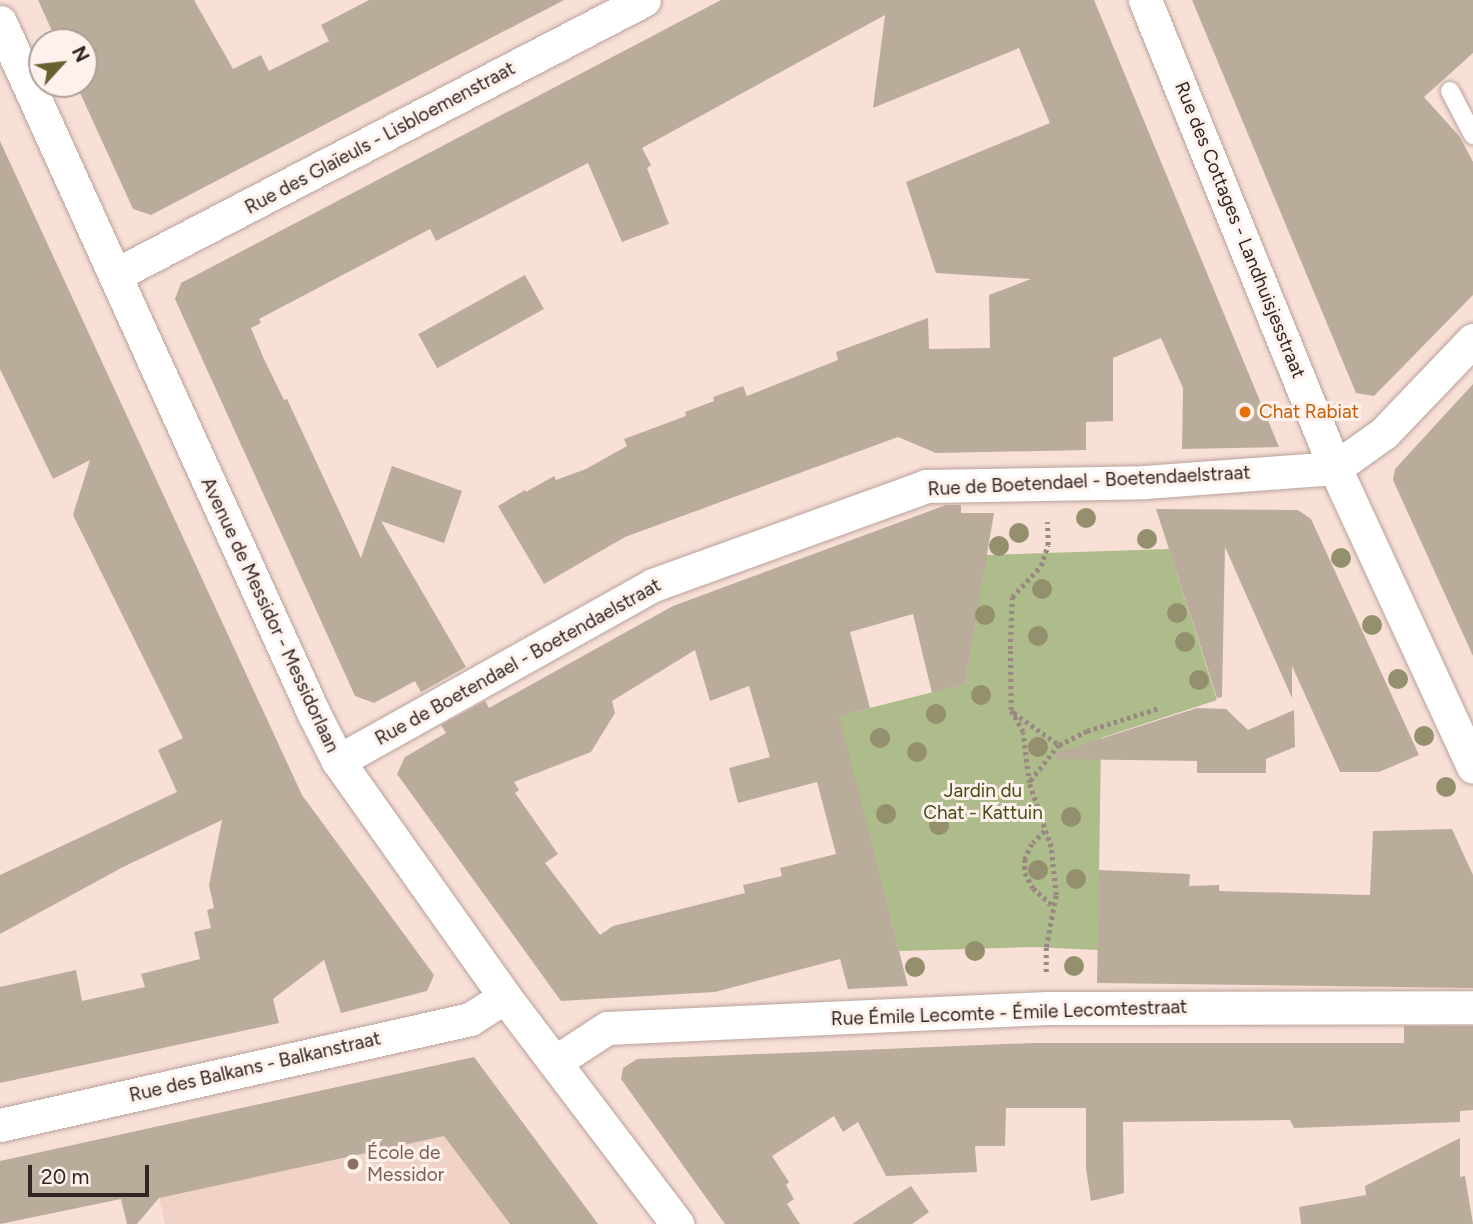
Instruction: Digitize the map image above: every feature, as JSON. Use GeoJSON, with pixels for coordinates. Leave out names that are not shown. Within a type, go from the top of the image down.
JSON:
{"type":"FeatureCollection","features":[{"type":"Feature","properties":{"kind":"street","name":"Rue des Glaïeuls - Lisbloemenstraat"},"geometry":{"type":"LineString","coordinates":[[114,275],[644,0]]}},
{"type":"Feature","properties":{"kind":"street","name":"Rue des Cottages - Landhuisjesstraat"},"geometry":{"type":"LineString","coordinates":[[1145,0],[1335,468],[1473,767]]}},
{"type":"Feature","properties":{"kind":"street","name":"Avenue de Messidor - Messidorlaan"},"geometry":{"type":"LineString","coordinates":[[0,22],[314,714],[338,761],[505,997],[677,1224]]}},
{"type":"Feature","properties":{"kind":"street"},"geometry":{"type":"LineString","coordinates":[[1335,468],[1384,433],[1473,340]]}},
{"type":"Feature","properties":{"kind":"street","name":"Rue de Boetendael - Boetendaelstraat"},"geometry":{"type":"LineString","coordinates":[[338,761],[653,585],[926,486],[1145,482],[1335,468]]}},
{"type":"Feature","properties":{"kind":"street","name":"Rue des Balkans - Balkanstraat"},"geometry":{"type":"LineString","coordinates":[[0,1125],[470,1019],[505,997]]}},
{"type":"Feature","properties":{"kind":"street","name":"Rue Émile Lecomte - Émile Lecomtestraat"},"geometry":{"type":"LineString","coordinates":[[555,1062],[607,1028],[1047,1008],[1473,1007]]}},
{"type":"Feature","properties":{"kind":"lane"},"geometry":{"type":"LineString","coordinates":[[1450,91],[1473,135]]}},
{"type":"Feature","properties":{"kind":"path"},"geometry":{"type":"LineString","coordinates":[[1046,974],[1046,947],[1056,895],[1051,847],[1029,783],[1023,732],[1011,710],[1012,597],[1041,566],[1045,557],[1047,516]]}},
{"type":"Feature","properties":{"kind":"path"},"geometry":{"type":"LineString","coordinates":[[1029,783],[1059,746],[1087,731],[1159,708]]}},
{"type":"Feature","properties":{"kind":"path"},"geometry":{"type":"LineString","coordinates":[[1011,710],[1059,746]]}},
{"type":"Feature","properties":{"kind":"path"},"geometry":{"type":"LineString","coordinates":[[1045,831],[1032,844],[1025,859],[1026,873],[1033,888],[1054,907]]}},
{"type":"Feature","properties":{"kind":"shaded area","name":"École de Messidor"},"geometry":{"type":"Polygon","coordinates":[[[474,1057],[598,1224],[165,1224],[144,1130],[474,1057]]]}},
{"type":"Feature","properties":{"kind":"green space","name":"Jardin du Chat - Kattuin"},"geometry":{"type":"Polygon","coordinates":[[[1169,549],[1217,700],[1101,738],[1098,950],[1034,947],[899,951],[838,716],[965,684],[986,555],[1169,549]]]}},
{"type":"Feature","properties":{"kind":"building"},"geometry":{"type":"Polygon","coordinates":[[[38,0],[194,0],[233,69],[261,55],[269,71],[329,41],[321,25],[369,0],[564,0],[151,215],[133,209],[82,98],[98,98],[98,28],[51,28],[38,0]]]}},
{"type":"Feature","properties":{"kind":"building"},"geometry":{"type":"Polygon","coordinates":[[[721,0],[1094,0],[1279,447],[1182,449],[1183,388],[1161,338],[1113,358],[1113,421],[1086,422],[1086,450],[936,453],[898,437],[625,537],[544,584],[498,506],[525,490],[526,492],[554,476],[556,480],[586,469],[627,446],[624,439],[686,416],[685,412],[714,401],[713,397],[743,386],[747,396],[838,360],[836,352],[928,318],[929,349],[990,348],[989,295],[1031,279],[936,273],[906,182],[1050,123],[1019,48],[873,108],[885,15],[642,148],[651,165],[647,168],[669,224],[622,242],[588,163],[436,241],[430,229],[259,319],[261,323],[251,328],[361,558],[392,466],[462,491],[444,543],[381,521],[466,667],[421,692],[415,681],[374,703],[355,696],[175,299],[181,283],[721,0]]]}},
{"type":"Feature","properties":{"kind":"building"},"geometry":{"type":"Polygon","coordinates":[[[1192,0],[1473,0],[1473,53],[1424,97],[1460,137],[1473,162],[1473,295],[1374,396],[1356,393],[1192,0]]]}},
{"type":"Feature","properties":{"kind":"building"},"geometry":{"type":"Polygon","coordinates":[[[0,141],[302,795],[434,975],[427,991],[341,1013],[324,960],[273,999],[279,1023],[0,1083],[0,987],[76,970],[82,1001],[145,987],[141,974],[200,959],[194,932],[211,928],[207,910],[214,908],[209,885],[222,820],[123,867],[0,934],[0,875],[177,792],[158,750],[183,738],[73,515],[90,460],[53,479],[0,369],[0,141]]]}},
{"type":"Feature","properties":{"kind":"building"},"geometry":{"type":"Polygon","coordinates":[[[525,275],[544,309],[437,368],[418,334],[525,275]]]}},
{"type":"Feature","properties":{"kind":"building"},"geometry":{"type":"Polygon","coordinates":[[[1473,384],[1473,656],[1393,480],[1395,469],[1473,384]]]}},
{"type":"Feature","properties":{"kind":"building"},"geometry":{"type":"Polygon","coordinates":[[[946,505],[961,505],[961,513],[994,513],[965,684],[932,693],[913,614],[850,632],[870,708],[839,716],[908,986],[848,989],[840,959],[715,992],[561,1001],[397,774],[405,757],[446,733],[441,725],[485,701],[489,708],[673,606],[946,505]],[[695,650],[612,701],[615,713],[591,752],[514,782],[519,790],[515,793],[558,854],[545,863],[600,935],[613,926],[745,893],[743,885],[782,876],[780,868],[836,854],[817,782],[738,803],[729,768],[770,757],[749,686],[710,701],[695,650]]]}},
{"type":"Feature","properties":{"kind":"building"},"geometry":{"type":"Polygon","coordinates":[[[1156,509],[1298,510],[1311,519],[1419,755],[1379,772],[1340,772],[1292,666],[1292,698],[1225,547],[1222,697],[1217,698],[1156,509]]]}},
{"type":"Feature","properties":{"kind":"building"},"geometry":{"type":"Polygon","coordinates":[[[1197,708],[1226,709],[1248,730],[1294,710],[1295,747],[1266,759],[1266,773],[1197,773],[1197,761],[1057,759],[1056,753],[1197,708]]]}},
{"type":"Feature","properties":{"kind":"building"},"geometry":{"type":"Polygon","coordinates":[[[1452,829],[1473,875],[1473,988],[1097,983],[1099,870],[1190,874],[1189,886],[1219,885],[1219,891],[1370,895],[1373,831],[1452,829]]]}},
{"type":"Feature","properties":{"kind":"building"},"geometry":{"type":"Polygon","coordinates":[[[1404,1026],[1473,1026],[1473,1110],[1460,1111],[1460,1122],[1294,1128],[1290,1120],[1123,1122],[1124,1193],[1091,1201],[1086,1169],[1086,1108],[1006,1108],[1005,1146],[975,1146],[977,1172],[886,1176],[858,1122],[843,1132],[834,1116],[772,1156],[789,1182],[786,1185],[794,1199],[787,1204],[800,1224],[725,1224],[621,1079],[623,1068],[637,1059],[1033,1043],[1404,1043],[1404,1026]]]}},
{"type":"Feature","properties":{"kind":"building","name":"École de Messidor"},"geometry":{"type":"Polygon","coordinates":[[[474,1057],[598,1224],[510,1224],[444,1136],[159,1198],[137,1224],[127,1224],[121,1199],[0,1224],[0,1161],[474,1057]]]}},
{"type":"Feature","properties":{"kind":"building"},"geometry":{"type":"Polygon","coordinates":[[[1460,1138],[1460,1177],[1465,1176],[1473,1224],[1301,1224],[1299,1207],[1366,1195],[1365,1186],[1460,1138]]]}},
{"type":"Feature","properties":{"kind":"building"},"geometry":{"type":"Polygon","coordinates":[[[911,1186],[929,1212],[912,1224],[852,1224],[911,1186]]]}},
{"type":"Feature","properties":{"kind":"place","name":"Chat Rabiat"},"geometry":{"type":"Point","coordinates":[1245,412]}},
{"type":"Feature","properties":{"kind":"place","name":"École de Messidor"},"geometry":{"type":"Point","coordinates":[353,1164]}}]}
